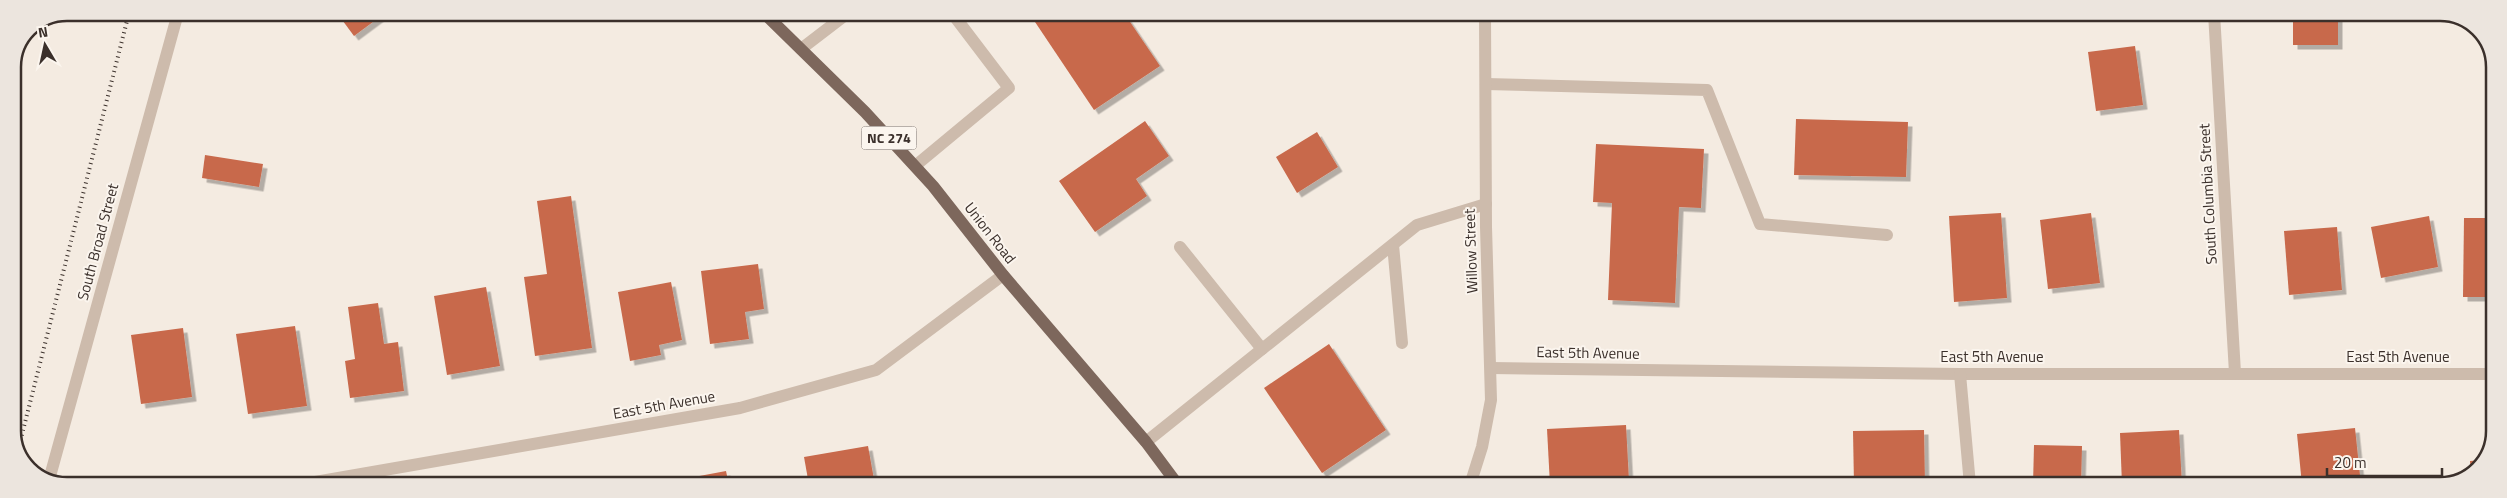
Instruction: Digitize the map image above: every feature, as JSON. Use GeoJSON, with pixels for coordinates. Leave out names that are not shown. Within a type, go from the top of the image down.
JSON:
{"type":"FeatureCollection","features":[{"type":"Feature","properties":{"kind":"main road","name":"Union Road"},"geometry":{"type":"LineString","coordinates":[[772,21],[915,166],[1003,275],[1146,442],[1172,477]]}},
{"type":"Feature","properties":{"kind":"street","name":"South Broad Street"},"geometry":{"type":"LineString","coordinates":[[51,474],[176,21]]}},
{"type":"Feature","properties":{"kind":"street"},"geometry":{"type":"LineString","coordinates":[[801,49],[838,21]]}},
{"type":"Feature","properties":{"kind":"street"},"geometry":{"type":"LineString","coordinates":[[915,166],[1009,88],[958,21]]}},
{"type":"Feature","properties":{"kind":"street","name":"Willow Street"},"geometry":{"type":"LineString","coordinates":[[1473,477],[1482,447],[1491,400],[1486,204],[1485,21]]}},
{"type":"Feature","properties":{"kind":"street","name":"South Columbia Street"},"geometry":{"type":"LineString","coordinates":[[2214,21],[2235,373]]}},
{"type":"Feature","properties":{"kind":"street"},"geometry":{"type":"LineString","coordinates":[[1486,84],[1707,90],[1760,224],[1887,235]]}},
{"type":"Feature","properties":{"kind":"street"},"geometry":{"type":"LineString","coordinates":[[1146,442],[1417,225],[1486,204]]}},
{"type":"Feature","properties":{"kind":"street"},"geometry":{"type":"LineString","coordinates":[[1393,244],[1402,343]]}},
{"type":"Feature","properties":{"kind":"street"},"geometry":{"type":"LineString","coordinates":[[1180,246],[1262,349]]}},
{"type":"Feature","properties":{"kind":"street","name":"East 5th Avenue"},"geometry":{"type":"LineString","coordinates":[[344,477],[740,408],[876,370],[1003,275]]}},
{"type":"Feature","properties":{"kind":"street","name":"East 5th Avenue"},"geometry":{"type":"LineString","coordinates":[[1491,368],[1960,374],[2486,374]]}},
{"type":"Feature","properties":{"kind":"street"},"geometry":{"type":"LineString","coordinates":[[1960,374],[1969,477]]}},
{"type":"Feature","properties":{"kind":"building"},"geometry":{"type":"Polygon","coordinates":[[[343,21],[374,21],[354,36],[343,21]]]}},
{"type":"Feature","properties":{"kind":"building"},"geometry":{"type":"Polygon","coordinates":[[[1034,21],[1129,21],[1160,66],[1094,110],[1034,21]]]}},
{"type":"Feature","properties":{"kind":"building"},"geometry":{"type":"Polygon","coordinates":[[[2293,21],[2338,21],[2338,45],[2293,45],[2293,21]]]}},
{"type":"Feature","properties":{"kind":"building"},"geometry":{"type":"Polygon","coordinates":[[[2135,46],[2143,105],[2096,111],[2088,52],[2135,46]]]}},
{"type":"Feature","properties":{"kind":"building"},"geometry":{"type":"Polygon","coordinates":[[[1796,119],[1908,122],[1906,177],[1794,175],[1796,119]]]}},
{"type":"Feature","properties":{"kind":"building"},"geometry":{"type":"Polygon","coordinates":[[[1145,121],[1169,156],[1136,179],[1147,196],[1095,232],[1059,181],[1145,121]]]}},
{"type":"Feature","properties":{"kind":"building"},"geometry":{"type":"Polygon","coordinates":[[[1317,132],[1338,167],[1297,193],[1276,157],[1317,132]]]}},
{"type":"Feature","properties":{"kind":"building"},"geometry":{"type":"Polygon","coordinates":[[[1596,144],[1704,149],[1701,208],[1679,207],[1675,303],[1608,300],[1612,203],[1593,202],[1596,144]]]}},
{"type":"Feature","properties":{"kind":"building"},"geometry":{"type":"Polygon","coordinates":[[[205,155],[263,164],[259,187],[202,178],[205,155]]]}},
{"type":"Feature","properties":{"kind":"building"},"geometry":{"type":"Polygon","coordinates":[[[571,196],[592,348],[535,356],[524,277],[547,274],[537,201],[571,196]]]}},
{"type":"Feature","properties":{"kind":"building"},"geometry":{"type":"Polygon","coordinates":[[[2001,213],[2007,298],[1954,302],[1949,216],[2001,213]]]}},
{"type":"Feature","properties":{"kind":"building"},"geometry":{"type":"Polygon","coordinates":[[[2091,213],[2100,283],[2048,289],[2040,220],[2091,213]]]}},
{"type":"Feature","properties":{"kind":"building"},"geometry":{"type":"Polygon","coordinates":[[[2429,216],[2438,267],[2381,278],[2371,227],[2429,216]]]}},
{"type":"Feature","properties":{"kind":"building"},"geometry":{"type":"Polygon","coordinates":[[[2464,218],[2486,218],[2486,297],[2463,297],[2464,218]]]}},
{"type":"Feature","properties":{"kind":"building"},"geometry":{"type":"Polygon","coordinates":[[[2337,227],[2342,290],[2289,295],[2284,231],[2337,227]]]}},
{"type":"Feature","properties":{"kind":"building"},"geometry":{"type":"Polygon","coordinates":[[[758,264],[764,309],[745,312],[749,339],[710,344],[701,271],[758,264]]]}},
{"type":"Feature","properties":{"kind":"building"},"geometry":{"type":"Polygon","coordinates":[[[671,282],[682,340],[659,345],[661,355],[630,361],[618,292],[671,282]]]}},
{"type":"Feature","properties":{"kind":"building"},"geometry":{"type":"Polygon","coordinates":[[[486,287],[500,366],[447,375],[434,296],[486,287]]]}},
{"type":"Feature","properties":{"kind":"building"},"geometry":{"type":"Polygon","coordinates":[[[378,303],[384,344],[398,342],[404,391],[350,398],[345,361],[355,359],[348,307],[378,303]]]}},
{"type":"Feature","properties":{"kind":"building"},"geometry":{"type":"Polygon","coordinates":[[[295,326],[307,406],[248,414],[236,334],[295,326]]]}},
{"type":"Feature","properties":{"kind":"building"},"geometry":{"type":"Polygon","coordinates":[[[183,328],[192,397],[141,404],[131,335],[183,328]]]}},
{"type":"Feature","properties":{"kind":"building"},"geometry":{"type":"Polygon","coordinates":[[[1329,344],[1386,430],[1322,473],[1264,388],[1329,344]]]}},
{"type":"Feature","properties":{"kind":"building"},"geometry":{"type":"Polygon","coordinates":[[[1626,425],[1629,477],[1550,477],[1547,429],[1626,425]]]}},
{"type":"Feature","properties":{"kind":"building"},"geometry":{"type":"Polygon","coordinates":[[[2355,428],[2360,477],[2301,477],[2297,434],[2355,428]]]}},
{"type":"Feature","properties":{"kind":"building"},"geometry":{"type":"Polygon","coordinates":[[[1924,430],[1925,477],[1854,477],[1853,431],[1924,430]]]}},
{"type":"Feature","properties":{"kind":"building"},"geometry":{"type":"Polygon","coordinates":[[[2179,430],[2182,477],[2122,477],[2120,433],[2179,430]]]}},
{"type":"Feature","properties":{"kind":"building"},"geometry":{"type":"Polygon","coordinates":[[[2034,445],[2082,446],[2081,477],[2033,477],[2034,445]]]}},
{"type":"Feature","properties":{"kind":"building"},"geometry":{"type":"Polygon","coordinates":[[[868,446],[874,477],[808,477],[804,457],[868,446]]]}},
{"type":"Feature","properties":{"kind":"building"},"geometry":{"type":"Polygon","coordinates":[[[726,471],[727,477],[694,477],[726,471]]]}},
{"type":"Feature","properties":{"kind":"railway"},"geometry":{"type":"LineString","coordinates":[[21,436],[127,21]]}}]}
